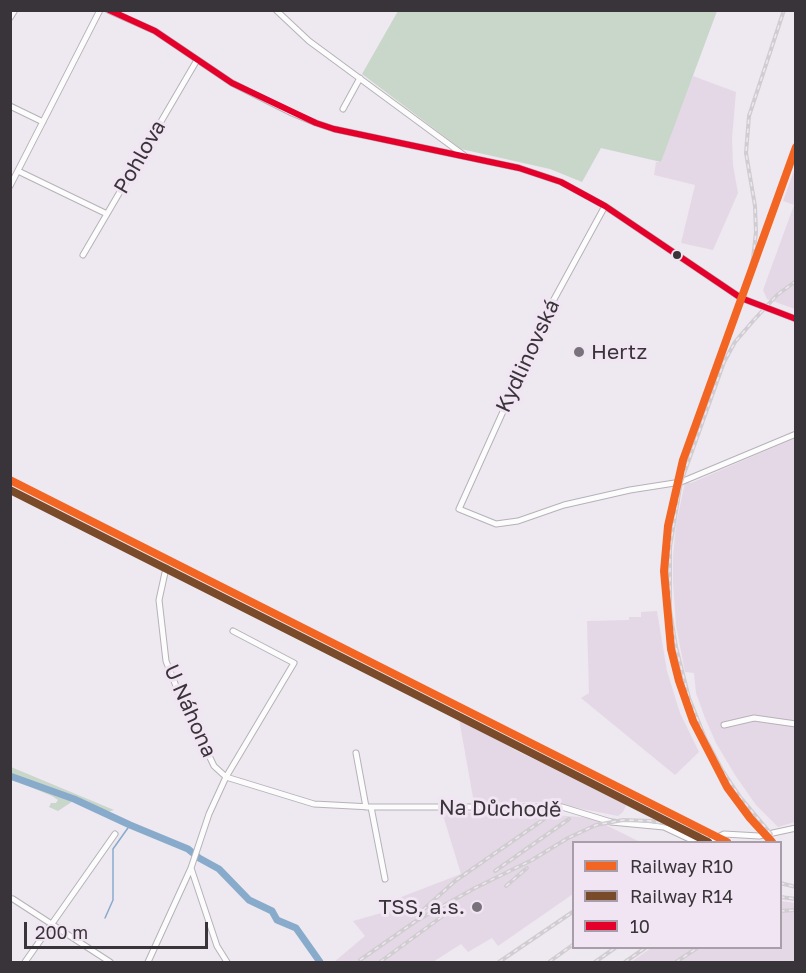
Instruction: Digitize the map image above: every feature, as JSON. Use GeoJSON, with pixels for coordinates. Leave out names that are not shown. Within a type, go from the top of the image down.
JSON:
{"type":"FeatureCollection","features":[{"type":"Feature","properties":{"kind":"street"},"geometry":{"type":"LineString","coordinates":[[10,18],[15,10]]}},
{"type":"Feature","properties":{"kind":"street"},"geometry":{"type":"LineString","coordinates":[[10,186],[100,10]]}},
{"type":"Feature","properties":{"kind":"street"},"geometry":{"type":"LineString","coordinates":[[108,10],[155,31],[232,83],[316,123],[334,129],[519,168],[548,176],[575,188],[741,298],[795,318]]}},
{"type":"Feature","properties":{"kind":"street"},"geometry":{"type":"LineString","coordinates":[[276,10],[304,37],[466,157]]}},
{"type":"Feature","properties":{"kind":"street","name":"Pohlova"},"geometry":{"type":"LineString","coordinates":[[83,255],[197,60]]}},
{"type":"Feature","properties":{"kind":"street"},"geometry":{"type":"LineString","coordinates":[[343,109],[360,78]]}},
{"type":"Feature","properties":{"kind":"street"},"geometry":{"type":"LineString","coordinates":[[10,106],[43,122]]}},
{"type":"Feature","properties":{"kind":"street"},"geometry":{"type":"LineString","coordinates":[[18,171],[107,214]]}},
{"type":"Feature","properties":{"kind":"street","name":"Kydlinovská"},"geometry":{"type":"LineString","coordinates":[[605,206],[552,303],[459,509],[502,525],[583,501],[630,490],[681,482],[795,434]]}},
{"type":"Feature","properties":{"kind":"street","name":"U Náhona"},"geometry":{"type":"LineString","coordinates":[[166,568],[159,600],[166,661],[214,766],[226,777]]}},
{"type":"Feature","properties":{"kind":"street","name":"U Náhona"},"geometry":{"type":"LineString","coordinates":[[148,963],[191,868],[209,814],[226,777],[294,663],[233,631]]}},
{"type":"Feature","properties":{"kind":"street"},"geometry":{"type":"LineString","coordinates":[[724,725],[754,718],[795,724]]}},
{"type":"Feature","properties":{"kind":"street"},"geometry":{"type":"LineString","coordinates":[[356,753],[385,879]]}},
{"type":"Feature","properties":{"kind":"street","name":"Na Důchodě"},"geometry":{"type":"LineString","coordinates":[[226,777],[314,804],[368,807],[562,807],[611,822],[663,827],[692,841]]}},
{"type":"Feature","properties":{"kind":"street"},"geometry":{"type":"LineString","coordinates":[[712,841],[724,834],[759,836],[795,828]]}},
{"type":"Feature","properties":{"kind":"street"},"geometry":{"type":"LineString","coordinates":[[25,963],[115,834]]}},
{"type":"Feature","properties":{"kind":"street"},"geometry":{"type":"LineString","coordinates":[[191,868],[216,946],[227,963]]}},
{"type":"Feature","properties":{"kind":"street"},"geometry":{"type":"LineString","coordinates":[[13,899],[110,963]]}},
{"type":"Feature","properties":{"kind":"shaded area"},"geometry":{"type":"Polygon","coordinates":[[[693,76],[736,92],[732,138],[733,165],[738,193],[713,250],[681,243],[695,185],[654,175],[656,162],[661,162],[693,76]]]}},
{"type":"Feature","properties":{"kind":"shaded area"},"geometry":{"type":"Polygon","coordinates":[[[795,168],[795,309],[767,299],[763,290],[794,205],[783,201],[795,168]]]}},
{"type":"Feature","properties":{"kind":"shaded area"},"geometry":{"type":"Polygon","coordinates":[[[795,438],[795,822],[778,827],[756,805],[735,775],[716,743],[705,718],[696,693],[694,673],[685,672],[676,626],[673,556],[676,525],[685,482],[691,483],[795,438]]]}},
{"type":"Feature","properties":{"kind":"shaded area"},"geometry":{"type":"Polygon","coordinates":[[[657,611],[667,671],[680,713],[699,752],[675,775],[581,698],[589,693],[587,621],[629,620],[629,617],[641,617],[641,612],[657,611]]]}},
{"type":"Feature","properties":{"kind":"shaded area"},"geometry":{"type":"Polygon","coordinates":[[[459,719],[521,753],[628,801],[623,812],[618,816],[547,802],[474,803],[459,719]]]}},
{"type":"Feature","properties":{"kind":"shaded area"},"geometry":{"type":"Polygon","coordinates":[[[442,812],[543,814],[592,818],[638,841],[572,841],[572,895],[498,946],[492,938],[468,952],[461,944],[433,962],[334,962],[365,936],[353,921],[399,908],[396,899],[461,874],[442,812]]]}},
{"type":"Feature","properties":{"kind":"shaded area"},"geometry":{"type":"Polygon","coordinates":[[[782,901],[795,903],[795,962],[631,962],[650,949],[782,949],[782,901]]]}},
{"type":"Feature","properties":{"kind":"green space"},"geometry":{"type":"Polygon","coordinates":[[[398,11],[717,11],[661,162],[601,148],[582,182],[550,169],[461,149],[362,74],[398,11]]]}},
{"type":"Feature","properties":{"kind":"green space"},"geometry":{"type":"Polygon","coordinates":[[[11,767],[114,810],[101,814],[73,801],[58,811],[49,807],[51,803],[56,803],[58,800],[11,779],[11,767]]]}},
{"type":"Feature","properties":{"kind":"waterway"},"geometry":{"type":"LineString","coordinates":[[10,776],[74,799],[188,849],[219,869],[249,900],[272,911],[277,920],[296,928],[320,962]]}},
{"type":"Feature","properties":{"kind":"waterway"},"geometry":{"type":"LineString","coordinates":[[105,918],[113,900],[113,849],[130,825]]}},
{"type":"Feature","properties":{"kind":"railway"},"geometry":{"type":"LineString","coordinates":[[746,284],[753,259],[756,232],[755,206],[746,153],[749,116],[784,10]]}},
{"type":"Feature","properties":{"kind":"railway"},"geometry":{"type":"LineString","coordinates":[[771,834],[740,797],[722,770],[705,738],[689,698],[676,647],[670,610],[670,547],[681,482],[724,362],[735,342],[753,321],[777,295],[796,281]]}},
{"type":"Feature","properties":{"kind":"railway"},"geometry":{"type":"LineString","coordinates":[[423,910],[455,881],[550,815]]}},
{"type":"Feature","properties":{"kind":"railway"},"geometry":{"type":"LineString","coordinates":[[495,871],[569,819]]}},
{"type":"Feature","properties":{"kind":"railway"},"geometry":{"type":"LineString","coordinates":[[360,960],[416,921],[596,825],[623,820],[652,821],[699,833]]}},
{"type":"Feature","properties":{"kind":"railway"},"geometry":{"type":"LineString","coordinates":[[506,886],[527,868]]}},
{"type":"Feature","properties":{"kind":"railway"},"geometry":{"type":"LineString","coordinates":[[782,884],[796,887]]}},
{"type":"Feature","properties":{"kind":"railway"},"geometry":{"type":"LineString","coordinates":[[782,897],[796,899]]}},
{"type":"Feature","properties":{"kind":"railway"},"geometry":{"type":"LineString","coordinates":[[380,962],[455,907]]}},
{"type":"Feature","properties":{"kind":"railway"},"geometry":{"type":"LineString","coordinates":[[782,911],[796,910]]}},
{"type":"Feature","properties":{"kind":"railway"},"geometry":{"type":"LineString","coordinates":[[499,962],[572,912]]}},
{"type":"Feature","properties":{"kind":"railway"},"geometry":{"type":"LineString","coordinates":[[549,962],[572,945]]}},
{"type":"Feature","properties":{"kind":"railway"},"geometry":{"type":"LineString","coordinates":[[595,962],[614,949]]}},
{"type":"Feature","properties":{"kind":"railway"},"geometry":{"type":"LineString","coordinates":[[625,962],[644,949]]}},
{"type":"Feature","properties":{"kind":"railway"},"geometry":{"type":"LineString","coordinates":[[676,962],[696,949]]}},
{"type":"Feature","properties":{"kind":"rail line","name":"R10"},"geometry":{"type":"LineString","coordinates":[[771,841],[727,787],[693,721],[671,649],[664,571],[668,526],[683,460],[796,147]]}},
{"type":"Feature","properties":{"kind":"rail line","name":"R10"},"geometry":{"type":"LineString","coordinates":[[10,480],[725,841]]}},
{"type":"Feature","properties":{"kind":"rail line","name":"R14"},"geometry":{"type":"LineString","coordinates":[[10,490],[706,841]]}},
{"type":"Feature","properties":{"kind":"transit line","name":"10"},"geometry":{"type":"LineString","coordinates":[[109,10],[155,31],[232,83],[316,123],[334,129],[519,168],[561,182],[605,206],[741,298],[796,319]]}},
{"type":"Feature","properties":{"kind":"place","name":"Hertz"},"geometry":{"type":"Point","coordinates":[579,352]}},
{"type":"Feature","properties":{"kind":"place","name":"TSS, a.s."},"geometry":{"type":"Point","coordinates":[477,907]}}]}
